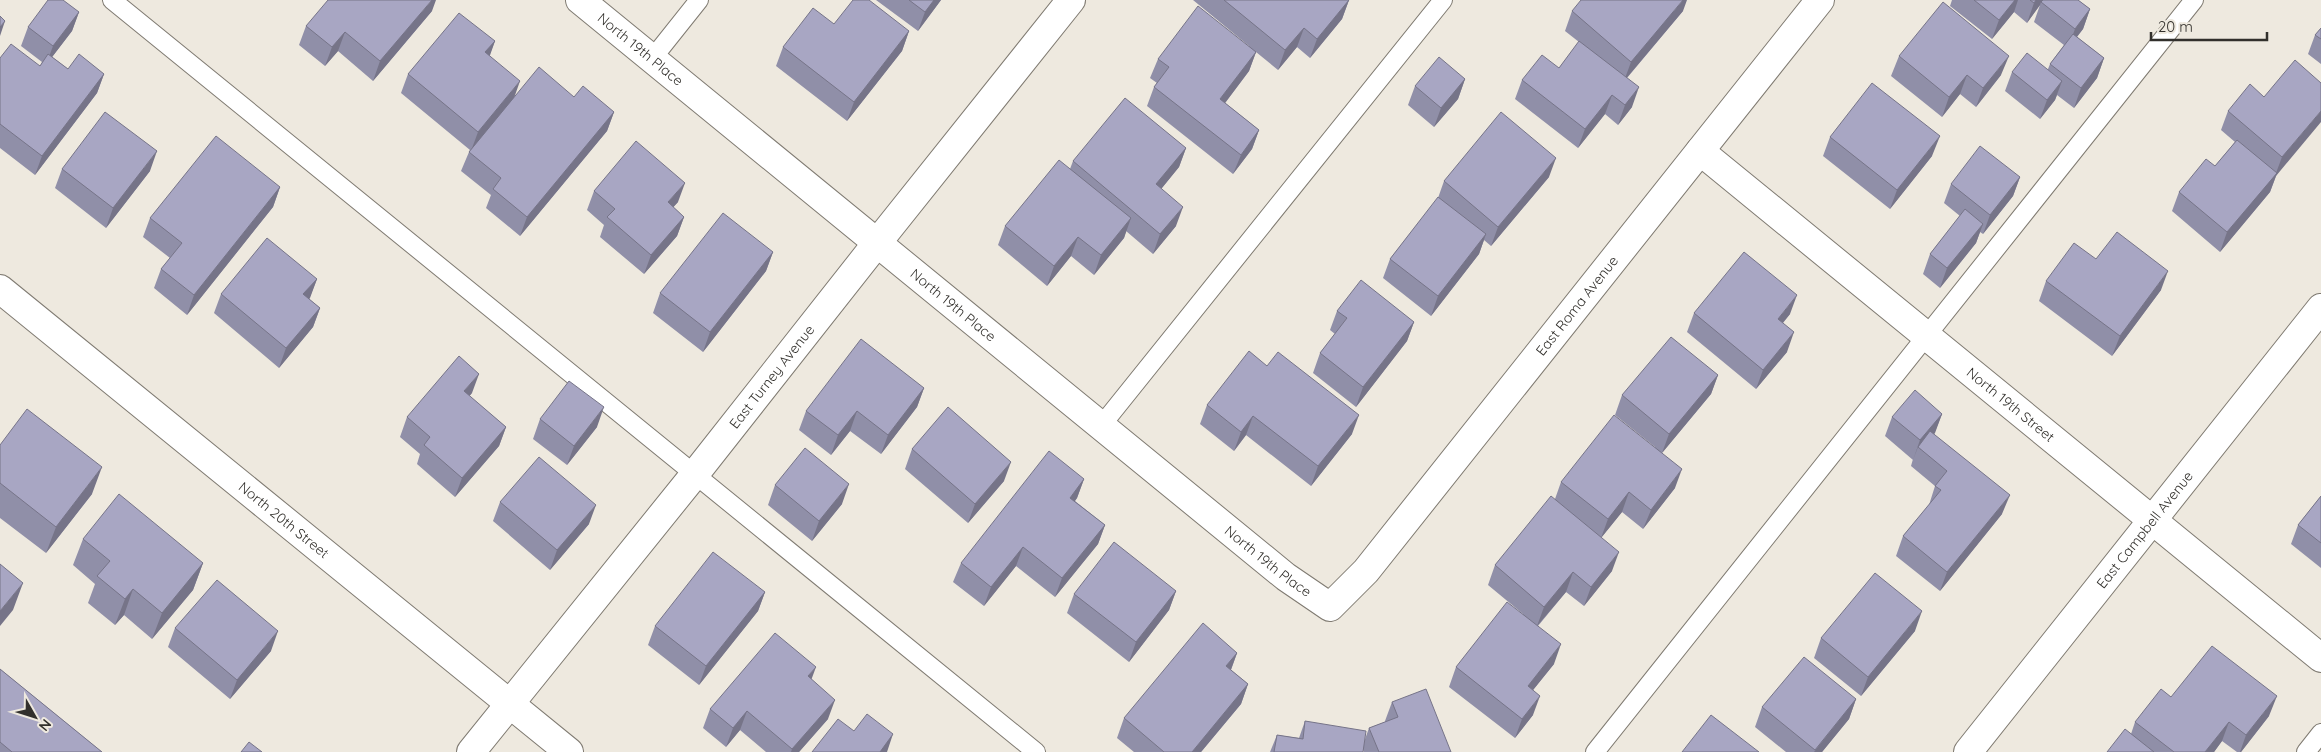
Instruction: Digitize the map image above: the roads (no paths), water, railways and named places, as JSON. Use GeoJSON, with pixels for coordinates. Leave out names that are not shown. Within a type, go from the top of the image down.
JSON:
{"type":"FeatureCollection","features":[{"type":"Feature","properties":{"kind":"street","name":"North 19th Place"},"geometry":{"type":"LineString","coordinates":[[580,0],[1286,577],[1330,607]]}},
{"type":"Feature","properties":{"kind":"street","name":"East Turney Avenue"},"geometry":{"type":"LineString","coordinates":[[471,752],[695,474],[1071,0]]}},
{"type":"Feature","properties":{"kind":"street","name":"East Roma Avenue"},"geometry":{"type":"LineString","coordinates":[[1330,607],[1366,571],[1820,0]]}},
{"type":"Feature","properties":{"kind":"street","name":"North 19th Street"},"geometry":{"type":"LineString","coordinates":[[1700,151],[2321,658]]}},
{"type":"Feature","properties":{"kind":"street","name":"North 20th Street"},"geometry":{"type":"LineString","coordinates":[[0,289],[569,752]]}},
{"type":"Feature","properties":{"kind":"street","name":"East Campbell Avenue"},"geometry":{"type":"LineString","coordinates":[[1968,752],[2321,308]]}},
{"type":"Feature","properties":{"kind":"lane"},"geometry":{"type":"LineString","coordinates":[[112,0],[1036,752]]}},
{"type":"Feature","properties":{"kind":"lane"},"geometry":{"type":"LineString","coordinates":[[652,58],[699,0]]}},
{"type":"Feature","properties":{"kind":"lane"},"geometry":{"type":"LineString","coordinates":[[1101,426],[1443,0]]}},
{"type":"Feature","properties":{"kind":"lane"},"geometry":{"type":"LineString","coordinates":[[1595,752],[2194,0]]}},
{"type":"Feature","properties":{"kind":"lane"},"geometry":{"type":"LineString","coordinates":[[2306,752],[2321,733]]}}]}
